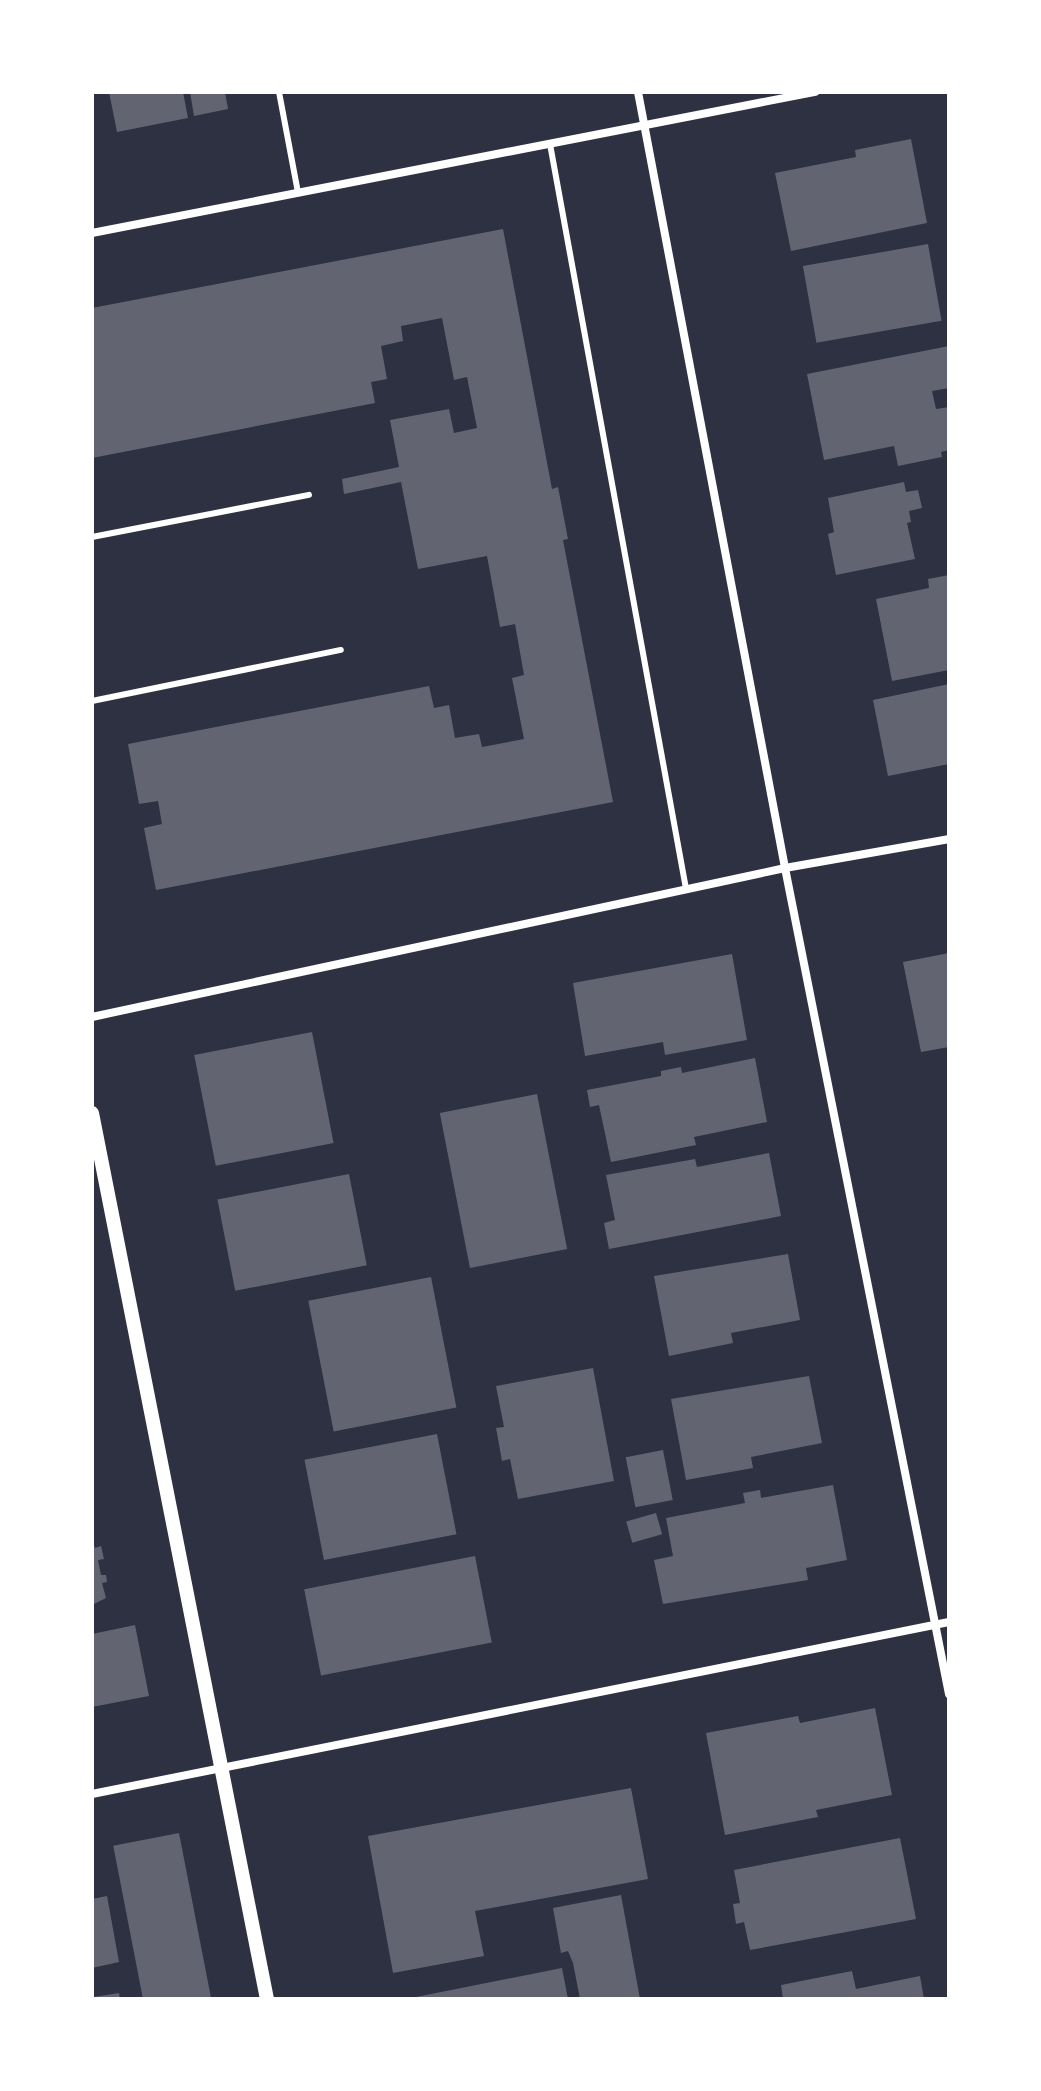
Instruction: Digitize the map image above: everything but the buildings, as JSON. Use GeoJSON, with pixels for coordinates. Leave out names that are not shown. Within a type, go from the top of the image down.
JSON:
{"type":"FeatureCollection","features":[{"type":"Feature","properties":{"kind":"street"},"geometry":{"type":"LineString","coordinates":[[638,92],[785,868],[949,1694]]}},
{"type":"Feature","properties":{"kind":"street"},"geometry":{"type":"LineString","coordinates":[[92,233],[815,92]]}},
{"type":"Feature","properties":{"kind":"street"},"geometry":{"type":"LineString","coordinates":[[92,1017],[785,868],[949,839]]}},
{"type":"Feature","properties":{"kind":"street"},"geometry":{"type":"LineString","coordinates":[[92,1113],[267,1999]]}},
{"type":"Feature","properties":{"kind":"street"},"geometry":{"type":"LineString","coordinates":[[92,1794],[949,1622]]}},
{"type":"Feature","properties":{"kind":"lane"},"geometry":{"type":"LineString","coordinates":[[279,92],[298,193]]}},
{"type":"Feature","properties":{"kind":"lane"},"geometry":{"type":"LineString","coordinates":[[550,144],[686,889]]}},
{"type":"Feature","properties":{"kind":"lane"},"geometry":{"type":"LineString","coordinates":[[92,537],[309,495]]}},
{"type":"Feature","properties":{"kind":"lane"},"geometry":{"type":"LineString","coordinates":[[92,701],[341,650]]}}]}
